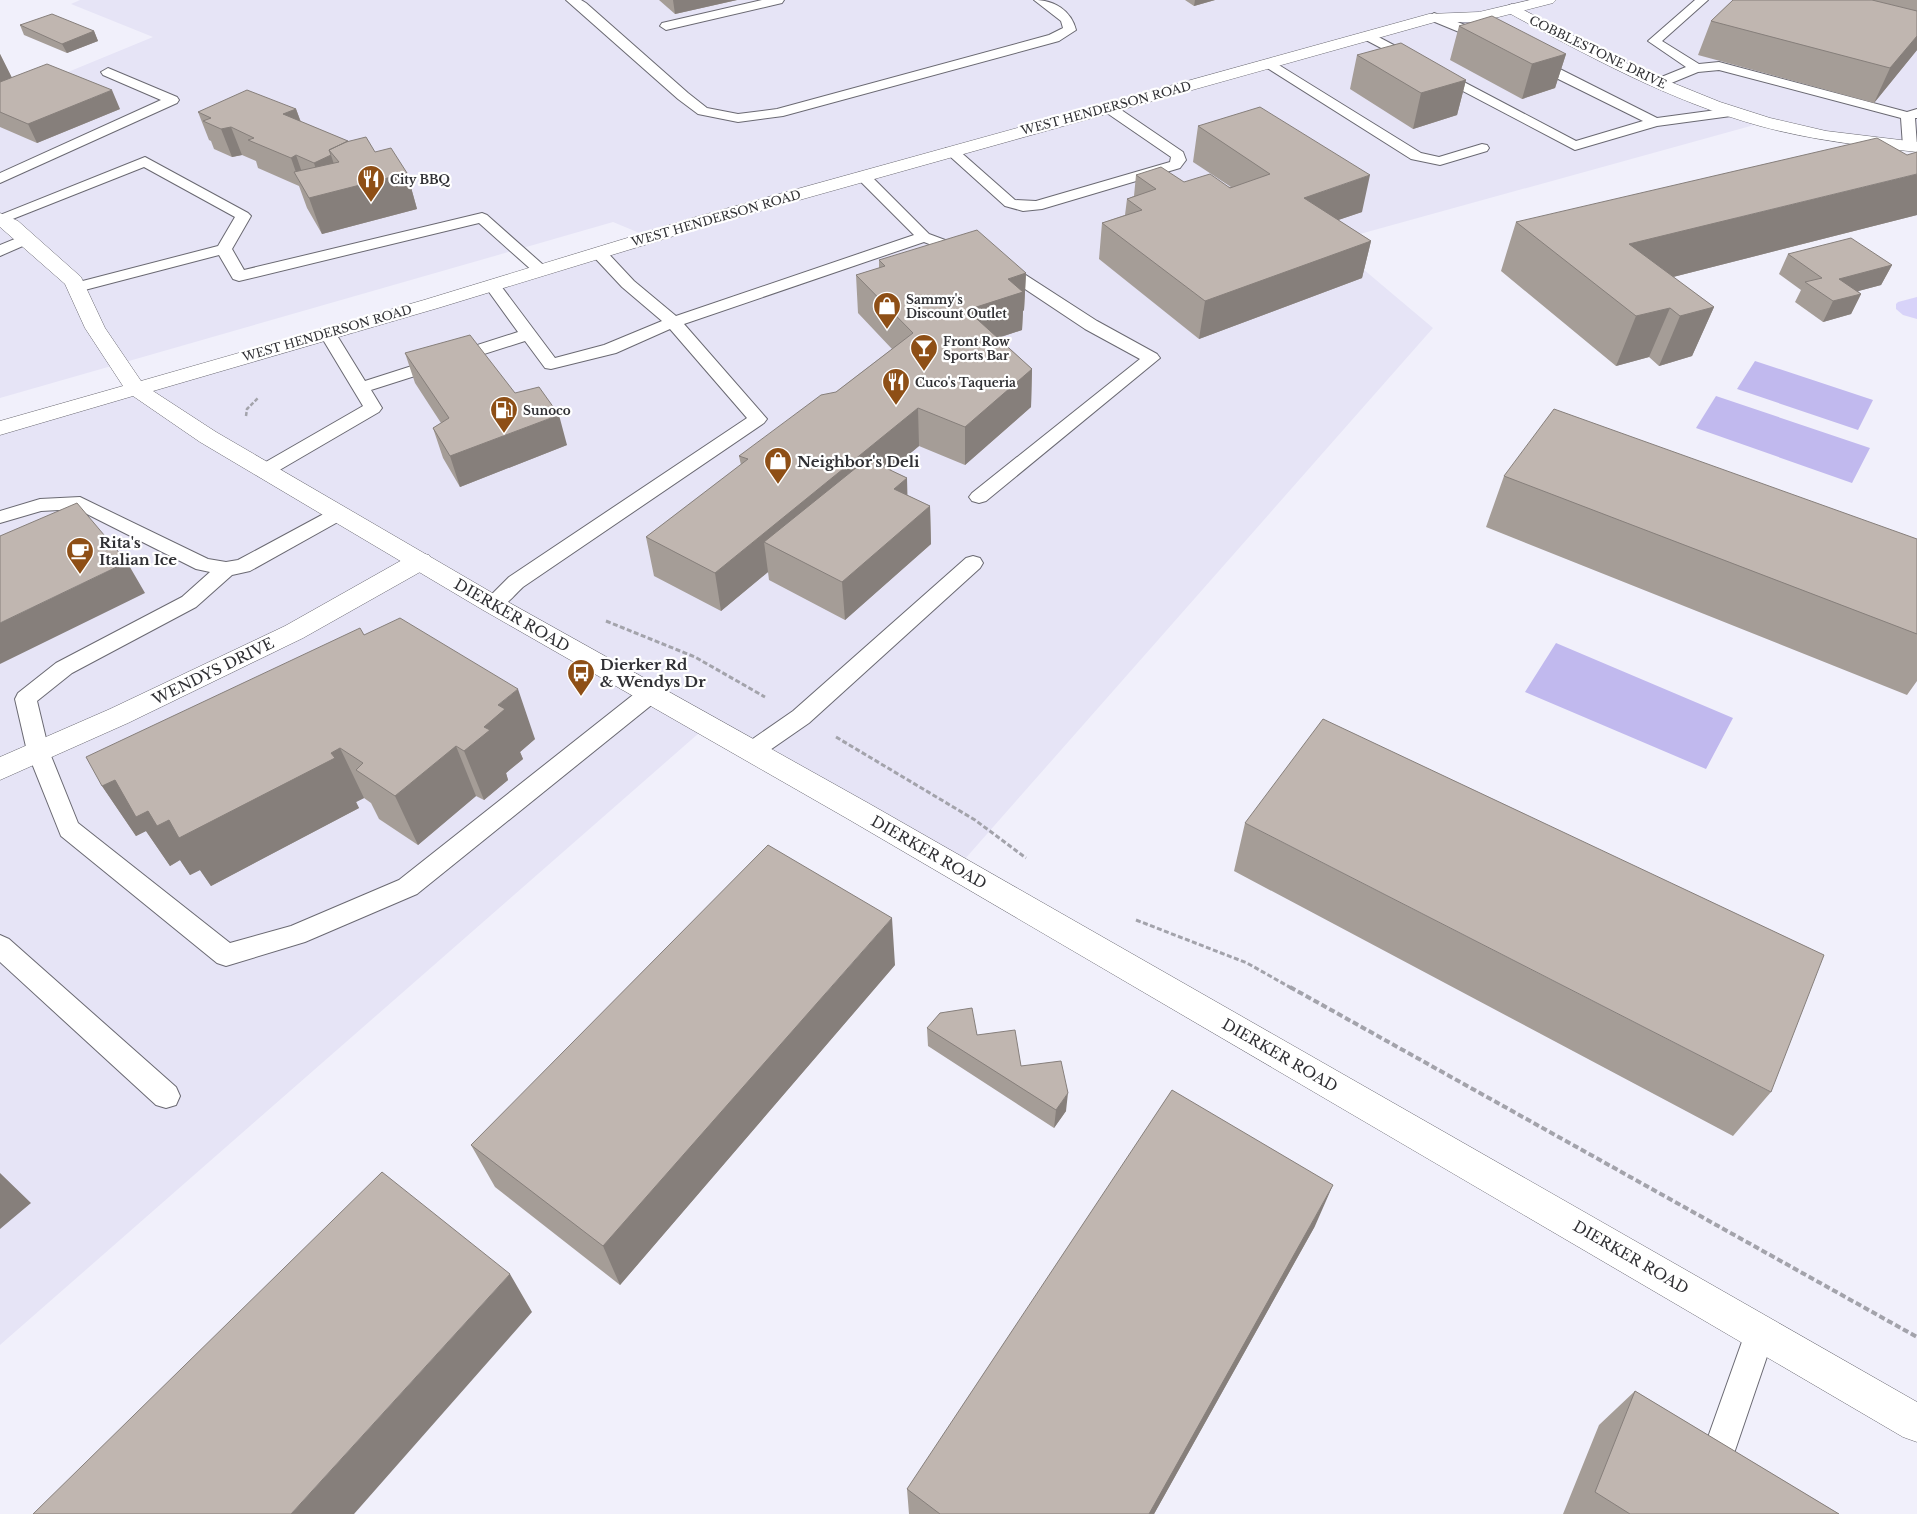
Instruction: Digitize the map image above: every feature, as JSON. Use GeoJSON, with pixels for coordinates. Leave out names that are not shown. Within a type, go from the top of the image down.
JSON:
{"type":"FeatureCollection","features":[{"type":"Feature","properties":{"kind":"street"},"geometry":{"type":"LineString","coordinates":[[1434,17],[1448,0]]}},
{"type":"Feature","properties":{"kind":"street","name":"WEST HENDERSON ROAD"},"geometry":{"type":"LineString","coordinates":[[0,428],[492,285],[703,221],[1434,17],[1479,17],[1548,0]]}},
{"type":"Feature","properties":{"kind":"street","name":"COBBLESTONE DRIVE"},"geometry":{"type":"LineString","coordinates":[[1512,9],[1630,71],[1731,112],[1826,136],[1914,146]]}},
{"type":"Feature","properties":{"kind":"street","name":"DIERKER ROAD"},"geometry":{"type":"LineString","coordinates":[[0,219],[11,225],[74,281],[95,328],[135,388],[208,437],[492,604],[752,751],[1917,1423]]}},
{"type":"Feature","properties":{"kind":"street","name":"WENDYS DRIVE"},"geometry":{"type":"LineString","coordinates":[[0,769],[119,716],[294,632],[420,561]]}},
{"type":"Feature","properties":{"kind":"lane"},"geometry":{"type":"LineString","coordinates":[[572,0],[582,6],[683,96],[703,111],[738,118],[778,113],[1054,38],[1070,30],[1067,19],[1040,0]]}},
{"type":"Feature","properties":{"kind":"lane"},"geometry":{"type":"LineString","coordinates":[[666,26],[778,0]]}},
{"type":"Feature","properties":{"kind":"lane"},"geometry":{"type":"LineString","coordinates":[[1696,68],[1654,41],[1702,0]]}},
{"type":"Feature","properties":{"kind":"lane"},"geometry":{"type":"LineString","coordinates":[[1434,17],[1494,42]]}},
{"type":"Feature","properties":{"kind":"lane"},"geometry":{"type":"LineString","coordinates":[[1369,36],[1575,146],[1655,122],[1731,112]]}},
{"type":"Feature","properties":{"kind":"lane"},"geometry":{"type":"LineString","coordinates":[[1521,56],[1655,122]]}},
{"type":"Feature","properties":{"kind":"lane"},"geometry":{"type":"LineString","coordinates":[[1269,63],[1416,156],[1440,161],[1482,148]]}},
{"type":"Feature","properties":{"kind":"lane"},"geometry":{"type":"LineString","coordinates":[[1659,83],[1696,68],[1719,66],[1912,114],[1914,146]]}},
{"type":"Feature","properties":{"kind":"lane"},"geometry":{"type":"LineString","coordinates":[[0,179],[172,100],[108,72]]}},
{"type":"Feature","properties":{"kind":"lane"},"geometry":{"type":"LineString","coordinates":[[951,151],[1010,203],[1023,206],[1038,206],[1175,165],[1179,160],[1178,155],[1109,108]]}},
{"type":"Feature","properties":{"kind":"lane"},"geometry":{"type":"LineString","coordinates":[[0,219],[145,161],[243,216],[224,249],[77,287]]}},
{"type":"Feature","properties":{"kind":"lane"},"geometry":{"type":"LineString","coordinates":[[863,176],[924,237],[1007,268],[1091,325],[1150,358],[979,497]]}},
{"type":"Feature","properties":{"kind":"lane"},"geometry":{"type":"LineString","coordinates":[[224,249],[239,276],[482,218],[541,270]]}},
{"type":"Feature","properties":{"kind":"lane"},"geometry":{"type":"LineString","coordinates":[[492,285],[551,364],[610,349],[673,322],[924,237]]}},
{"type":"Feature","properties":{"kind":"lane"},"geometry":{"type":"LineString","coordinates":[[0,251],[27,240]]}},
{"type":"Feature","properties":{"kind":"lane"},"geometry":{"type":"LineString","coordinates":[[492,604],[516,582],[758,419],[673,322],[628,284],[598,253]]}},
{"type":"Feature","properties":{"kind":"lane"},"geometry":{"type":"LineString","coordinates":[[264,471],[373,408],[327,333]]}},
{"type":"Feature","properties":{"kind":"lane"},"geometry":{"type":"LineString","coordinates":[[361,388],[529,334]]}},
{"type":"Feature","properties":{"kind":"lane"},"geometry":{"type":"LineString","coordinates":[[0,518],[40,505],[80,503],[203,564],[226,569],[242,566],[338,514]]}},
{"type":"Feature","properties":{"kind":"lane"},"geometry":{"type":"LineString","coordinates":[[752,751],[801,717],[973,563]]}},
{"type":"Feature","properties":{"kind":"lane"},"geometry":{"type":"LineString","coordinates":[[226,569],[188,602],[64,668],[26,699],[38,751],[69,829],[226,955],[296,935],[408,887],[651,693]]}},
{"type":"Feature","properties":{"kind":"lane"},"geometry":{"type":"LineString","coordinates":[[0,946],[166,1096]]}},
{"type":"Feature","properties":{"kind":"lane"},"geometry":{"type":"LineString","coordinates":[[1705,1490],[1760,1333]]}},
{"type":"Feature","properties":{"kind":"path"},"geometry":{"type":"LineString","coordinates":[[258,398],[246,409],[246,418],[302,449]]}},
{"type":"Feature","properties":{"kind":"path"},"geometry":{"type":"LineString","coordinates":[[601,619],[695,657],[975,820],[1030,861]]}},
{"type":"Feature","properties":{"kind":"path"},"geometry":{"type":"LineString","coordinates":[[1130,918],[1247,963],[1917,1338]]}},
{"type":"Feature","properties":{"kind":"shaded area"},"geometry":{"type":"Polygon","coordinates":[[[80,0],[1917,0],[1917,146],[1765,122],[1331,242],[1433,328],[957,868],[707,726],[0,1345],[0,428],[649,237],[613,222],[0,398],[0,100],[153,37],[71,4],[80,0]]]}},
{"type":"Feature","properties":{"kind":"shaded area"},"geometry":{"type":"Polygon","coordinates":[[[1917,297],[1917,319],[1903,315],[1896,309],[1898,302],[1917,297]]]}},
{"type":"Feature","properties":{"kind":"shaded area"},"geometry":{"type":"Polygon","coordinates":[[[1755,361],[1873,400],[1858,430],[1737,389],[1755,361]]]}},
{"type":"Feature","properties":{"kind":"shaded area"},"geometry":{"type":"Polygon","coordinates":[[[1716,396],[1870,448],[1852,483],[1696,428],[1716,396]]]}},
{"type":"Feature","properties":{"kind":"shaded area"},"geometry":{"type":"Polygon","coordinates":[[[1556,643],[1733,718],[1706,769],[1525,692],[1556,643]]]}},
{"type":"Feature","properties":{"kind":"building"},"geometry":{"type":"Polygon","coordinates":[[[1733,0],[1872,0],[1917,11],[1917,36],[1890,68],[1711,21],[1733,0]]]}},
{"type":"Feature","properties":{"kind":"building"},"geometry":{"type":"Polygon","coordinates":[[[52,14],[94,31],[62,44],[20,25],[52,14]]]}},
{"type":"Feature","properties":{"kind":"building"},"geometry":{"type":"Polygon","coordinates":[[[1492,16],[1566,54],[1532,64],[1459,26],[1492,16]]]}},
{"type":"Feature","properties":{"kind":"building"},"geometry":{"type":"Polygon","coordinates":[[[1401,43],[1466,80],[1421,93],[1357,55],[1401,43]]]}},
{"type":"Feature","properties":{"kind":"building"},"geometry":{"type":"Polygon","coordinates":[[[47,64],[112,90],[28,124],[0,112],[0,82],[47,64]]]}},
{"type":"Feature","properties":{"kind":"building"},"geometry":{"type":"Polygon","coordinates":[[[247,90],[296,109],[283,114],[348,141],[329,150],[331,155],[314,163],[296,155],[291,158],[248,140],[254,138],[231,127],[221,129],[203,121],[211,118],[198,112],[247,90]]]}},
{"type":"Feature","properties":{"kind":"building"},"geometry":{"type":"Polygon","coordinates":[[[1260,107],[1370,175],[1304,198],[1371,241],[1205,301],[1102,223],[1142,210],[1127,199],[1156,189],[1136,175],[1161,167],[1184,182],[1210,174],[1230,188],[1270,174],[1198,126],[1260,107]]]}},
{"type":"Feature","properties":{"kind":"building"},"geometry":{"type":"Polygon","coordinates":[[[366,137],[375,152],[391,148],[407,173],[309,198],[294,172],[339,162],[329,150],[346,142],[366,137]]]}},
{"type":"Feature","properties":{"kind":"building"},"geometry":{"type":"Polygon","coordinates":[[[1877,138],[1907,155],[1917,152],[1917,174],[1629,244],[1714,307],[1680,316],[1670,308],[1636,316],[1516,222],[1877,138]]]}},
{"type":"Feature","properties":{"kind":"building"},"geometry":{"type":"Polygon","coordinates":[[[977,230],[1026,273],[1008,279],[1023,292],[967,310],[1032,369],[965,427],[918,408],[715,573],[646,537],[748,459],[739,456],[821,395],[836,392],[913,333],[856,275],[885,266],[879,260],[977,230]]]}},
{"type":"Feature","properties":{"kind":"building"},"geometry":{"type":"Polygon","coordinates":[[[1851,238],[1892,265],[1839,279],[1861,294],[1833,301],[1805,282],[1822,278],[1788,254],[1851,238]]]}},
{"type":"Feature","properties":{"kind":"building"},"geometry":{"type":"Polygon","coordinates":[[[470,335],[515,393],[539,387],[559,415],[450,456],[433,428],[449,418],[405,353],[470,335]]]}},
{"type":"Feature","properties":{"kind":"building"},"geometry":{"type":"Polygon","coordinates":[[[1554,409],[1917,539],[1917,634],[1504,476],[1554,409]]]}},
{"type":"Feature","properties":{"kind":"building"},"geometry":{"type":"Polygon","coordinates":[[[867,459],[907,478],[894,489],[930,506],[842,582],[764,542],[867,459]]]}},
{"type":"Feature","properties":{"kind":"building"},"geometry":{"type":"Polygon","coordinates":[[[77,503],[127,562],[0,623],[0,536],[77,503]]]}},
{"type":"Feature","properties":{"kind":"building"},"geometry":{"type":"Polygon","coordinates":[[[400,618],[518,689],[498,705],[505,709],[484,727],[490,730],[464,751],[456,746],[395,796],[356,770],[363,763],[340,748],[331,753],[335,758],[179,838],[169,820],[157,826],[148,811],[136,817],[115,780],[102,786],[86,757],[360,628],[364,635],[400,618]]]}},
{"type":"Feature","properties":{"kind":"building"},"geometry":{"type":"Polygon","coordinates":[[[1323,719],[1824,955],[1771,1092],[1245,823],[1323,719]]]}},
{"type":"Feature","properties":{"kind":"building"},"geometry":{"type":"Polygon","coordinates":[[[768,845],[892,918],[603,1246],[471,1145],[768,845]]]}},
{"type":"Feature","properties":{"kind":"building"},"geometry":{"type":"Polygon","coordinates":[[[972,1008],[977,1035],[1015,1030],[1021,1066],[1061,1061],[1068,1093],[1056,1110],[927,1028],[940,1013],[972,1008]]]}},
{"type":"Feature","properties":{"kind":"building"},"geometry":{"type":"Polygon","coordinates":[[[1172,1090],[1333,1185],[1149,1514],[940,1514],[907,1489],[1172,1090]]]}},
{"type":"Feature","properties":{"kind":"building"},"geometry":{"type":"Polygon","coordinates":[[[382,1172],[510,1274],[291,1514],[33,1514],[382,1172]]]}},
{"type":"Feature","properties":{"kind":"building"},"geometry":{"type":"Polygon","coordinates":[[[1635,1391],[1839,1514],[1630,1514],[1595,1492],[1635,1391]]]}},
{"type":"Feature","properties":{"kind":"place","name":"City BBQ"},"geometry":{"type":"Point","coordinates":[371,203]}},
{"type":"Feature","properties":{"kind":"place","name":"Sammy's Discount Outlet"},"geometry":{"type":"Point","coordinates":[887,330]}},
{"type":"Feature","properties":{"kind":"place","name":"Front Row Sports Bar"},"geometry":{"type":"Point","coordinates":[924,372]}},
{"type":"Feature","properties":{"kind":"place","name":"Cuco's Taqueria"},"geometry":{"type":"Point","coordinates":[896,406]}},
{"type":"Feature","properties":{"kind":"place","name":"Sunoco"},"geometry":{"type":"Point","coordinates":[504,434]}},
{"type":"Feature","properties":{"kind":"place","name":"Neighbor's Deli"},"geometry":{"type":"Point","coordinates":[778,485]}},
{"type":"Feature","properties":{"kind":"place","name":"Rita's Italian Ice"},"geometry":{"type":"Point","coordinates":[80,575]}},
{"type":"Feature","properties":{"kind":"place","name":"Dierker Rd & Wendys Dr"},"geometry":{"type":"Point","coordinates":[581,697]}}]}
